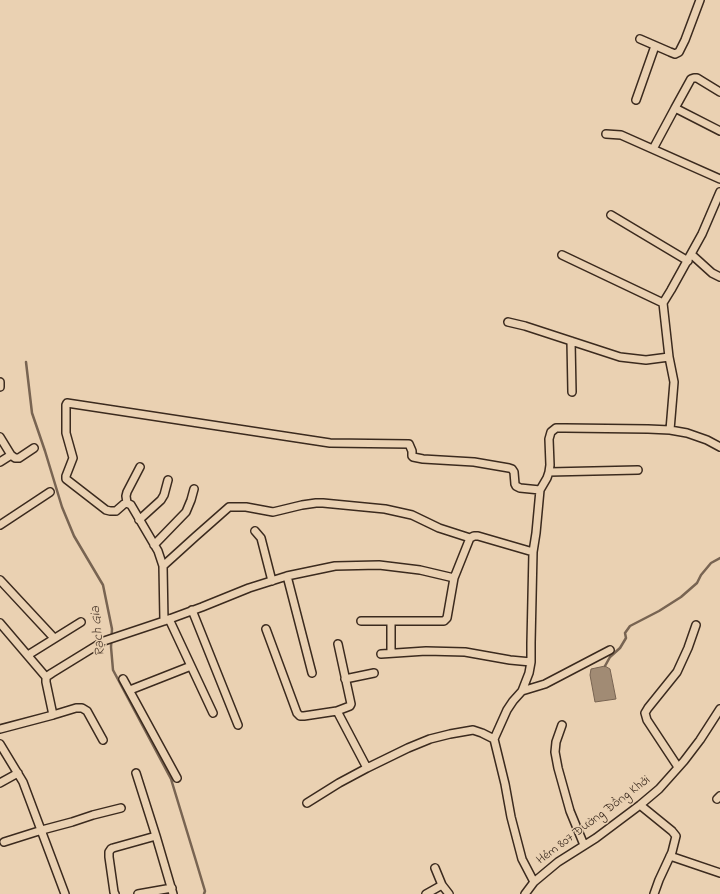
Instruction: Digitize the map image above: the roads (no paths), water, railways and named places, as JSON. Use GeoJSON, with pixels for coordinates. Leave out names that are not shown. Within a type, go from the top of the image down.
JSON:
{"type":"FeatureCollection","features":[{"type":"Feature","properties":{"kind":"street"},"geometry":{"type":"LineString","coordinates":[[640,39],[676,54],[679,52],[700,0]]}},
{"type":"Feature","properties":{"kind":"street"},"geometry":{"type":"LineString","coordinates":[[636,100],[656,46]]}},
{"type":"Feature","properties":{"kind":"street"},"geometry":{"type":"LineString","coordinates":[[653,149],[691,79],[698,78],[720,92]]}},
{"type":"Feature","properties":{"kind":"street"},"geometry":{"type":"LineString","coordinates":[[675,108],[720,131]]}},
{"type":"Feature","properties":{"kind":"street"},"geometry":{"type":"LineString","coordinates":[[606,134],[620,135],[720,179]]}},
{"type":"Feature","properties":{"kind":"street"},"geometry":{"type":"LineString","coordinates":[[670,430],[674,382],[669,357],[663,303],[702,234],[720,192]]}},
{"type":"Feature","properties":{"kind":"street"},"geometry":{"type":"LineString","coordinates":[[611,215],[690,257],[720,278]]}},
{"type":"Feature","properties":{"kind":"street"},"geometry":{"type":"LineString","coordinates":[[562,255],[663,303]]}},
{"type":"Feature","properties":{"kind":"street"},"geometry":{"type":"LineString","coordinates":[[508,322],[629,359],[646,360],[669,357]]}},
{"type":"Feature","properties":{"kind":"street"},"geometry":{"type":"LineString","coordinates":[[571,341],[572,392]]}},
{"type":"Feature","properties":{"kind":"street"},"geometry":{"type":"LineString","coordinates":[[213,713],[191,666],[166,620],[163,566],[158,552],[131,505],[124,504],[116,511],[106,510],[66,479],[73,458],[66,433],[67,403],[330,443],[409,444],[413,457],[474,462],[509,468],[514,472],[516,486],[520,488],[540,490]]}},
{"type":"Feature","properties":{"kind":"street"},"geometry":{"type":"LineString","coordinates":[[534,882],[522,859],[494,739],[507,710],[522,691],[531,662],[533,552],[540,490],[549,472],[549,439],[551,432],[556,428],[670,430],[687,433],[707,440],[720,447]]}},
{"type":"Feature","properties":{"kind":"street"},"geometry":{"type":"LineString","coordinates":[[0,437],[11,455],[15,458],[19,458],[34,448]]}},
{"type":"Feature","properties":{"kind":"street"},"geometry":{"type":"LineString","coordinates":[[0,462],[11,455]]}},
{"type":"Feature","properties":{"kind":"street"},"geometry":{"type":"LineString","coordinates":[[127,504],[127,492],[140,467]]}},
{"type":"Feature","properties":{"kind":"street"},"geometry":{"type":"LineString","coordinates":[[549,472],[638,470]]}},
{"type":"Feature","properties":{"kind":"street"},"geometry":{"type":"LineString","coordinates":[[139,520],[161,500],[168,480]]}},
{"type":"Feature","properties":{"kind":"street"},"geometry":{"type":"LineString","coordinates":[[154,545],[186,512],[194,489]]}},
{"type":"Feature","properties":{"kind":"street"},"geometry":{"type":"LineString","coordinates":[[0,525],[50,492]]}},
{"type":"Feature","properties":{"kind":"street"},"geometry":{"type":"LineString","coordinates":[[163,566],[229,507],[246,507],[273,512],[316,503],[385,509],[412,515],[439,528],[470,538],[478,536],[533,552]]}},
{"type":"Feature","properties":{"kind":"street"},"geometry":{"type":"LineString","coordinates":[[255,531],[261,538],[272,580]]}},
{"type":"Feature","properties":{"kind":"street"},"geometry":{"type":"LineString","coordinates":[[361,621],[444,621],[454,578],[470,538]]}},
{"type":"Feature","properties":{"kind":"street"},"geometry":{"type":"LineString","coordinates":[[46,677],[104,640],[166,620],[249,588],[286,576],[335,566],[379,565],[420,570],[454,578]]}},
{"type":"Feature","properties":{"kind":"street"},"geometry":{"type":"LineString","coordinates":[[286,576],[312,672]]}},
{"type":"Feature","properties":{"kind":"street"},"geometry":{"type":"LineString","coordinates":[[0,580],[54,638]]}},
{"type":"Feature","properties":{"kind":"street"},"geometry":{"type":"LineString","coordinates":[[192,610],[238,725]]}},
{"type":"Feature","properties":{"kind":"street"},"geometry":{"type":"LineString","coordinates":[[391,621],[391,653]]}},
{"type":"Feature","properties":{"kind":"street"},"geometry":{"type":"LineString","coordinates":[[28,654],[81,622]]}},
{"type":"Feature","properties":{"kind":"street"},"geometry":{"type":"LineString","coordinates":[[0,623],[28,654],[46,677],[53,715]]}},
{"type":"Feature","properties":{"kind":"street"},"geometry":{"type":"LineString","coordinates":[[678,767],[647,720],[645,713],[677,672],[688,648],[696,625]]}},
{"type":"Feature","properties":{"kind":"street"},"geometry":{"type":"LineString","coordinates":[[266,629],[296,714],[300,716],[337,711],[350,706],[351,704],[338,644]]}},
{"type":"Feature","properties":{"kind":"street"},"geometry":{"type":"LineString","coordinates":[[522,691],[545,684],[610,650]]}},
{"type":"Feature","properties":{"kind":"street"},"geometry":{"type":"LineString","coordinates":[[381,654],[426,651],[465,652],[531,662]]}},
{"type":"Feature","properties":{"kind":"street"},"geometry":{"type":"LineString","coordinates":[[130,690],[191,666]]}},
{"type":"Feature","properties":{"kind":"street"},"geometry":{"type":"LineString","coordinates":[[345,679],[374,673]]}},
{"type":"Feature","properties":{"kind":"street"},"geometry":{"type":"LineString","coordinates":[[124,679],[177,778]]}},
{"type":"Feature","properties":{"kind":"street"},"geometry":{"type":"LineString","coordinates":[[0,729],[76,708],[82,708],[87,711],[103,740]]}},
{"type":"Feature","properties":{"kind":"street","name":"Hẻm 807 Đường Đồng Khởi"},"geometry":{"type":"LineString","coordinates":[[525,894],[534,882],[558,862],[596,838],[659,789],[684,761],[700,740],[720,709]]}},
{"type":"Feature","properties":{"kind":"street"},"geometry":{"type":"LineString","coordinates":[[337,711],[367,768]]}},
{"type":"Feature","properties":{"kind":"street"},"geometry":{"type":"LineString","coordinates":[[562,725],[556,742],[555,752],[570,811],[584,846]]}},
{"type":"Feature","properties":{"kind":"street"},"geometry":{"type":"LineString","coordinates":[[307,803],[367,768],[430,739],[473,730],[494,739]]}},
{"type":"Feature","properties":{"kind":"street"},"geometry":{"type":"LineString","coordinates":[[0,744],[23,782],[65,894]]}},
{"type":"Feature","properties":{"kind":"street"},"geometry":{"type":"LineString","coordinates":[[0,783],[18,773]]}},
{"type":"Feature","properties":{"kind":"street"},"geometry":{"type":"LineString","coordinates":[[136,773],[172,891],[138,894]]}},
{"type":"Feature","properties":{"kind":"street"},"geometry":{"type":"LineString","coordinates":[[640,805],[676,836],[670,856],[654,894]]}},
{"type":"Feature","properties":{"kind":"street"},"geometry":{"type":"LineString","coordinates":[[4,842],[121,808]]}},
{"type":"Feature","properties":{"kind":"street"},"geometry":{"type":"LineString","coordinates":[[115,894],[109,857],[109,852],[111,849],[156,836]]}},
{"type":"Feature","properties":{"kind":"street"},"geometry":{"type":"LineString","coordinates":[[670,856],[720,873]]}},
{"type":"Feature","properties":{"kind":"street"},"geometry":{"type":"LineString","coordinates":[[435,868],[442,885],[448,894]]}},
{"type":"Feature","properties":{"kind":"street"},"geometry":{"type":"LineString","coordinates":[[426,894],[442,885]]}},
{"type":"Feature","properties":{"kind":"waterway","name":"Rạch Gia"},"geometry":{"type":"LineString","coordinates":[[26,362],[32,413],[62,507],[74,536],[103,585],[112,629],[111,647],[113,670],[171,779],[205,891],[204,894]]}},
{"type":"Feature","properties":{"kind":"waterway"},"geometry":{"type":"LineString","coordinates":[[605,666],[610,657],[620,648],[626,638],[625,633],[630,626],[659,611],[681,597],[697,583],[701,575],[711,563],[720,558]]}}]}
